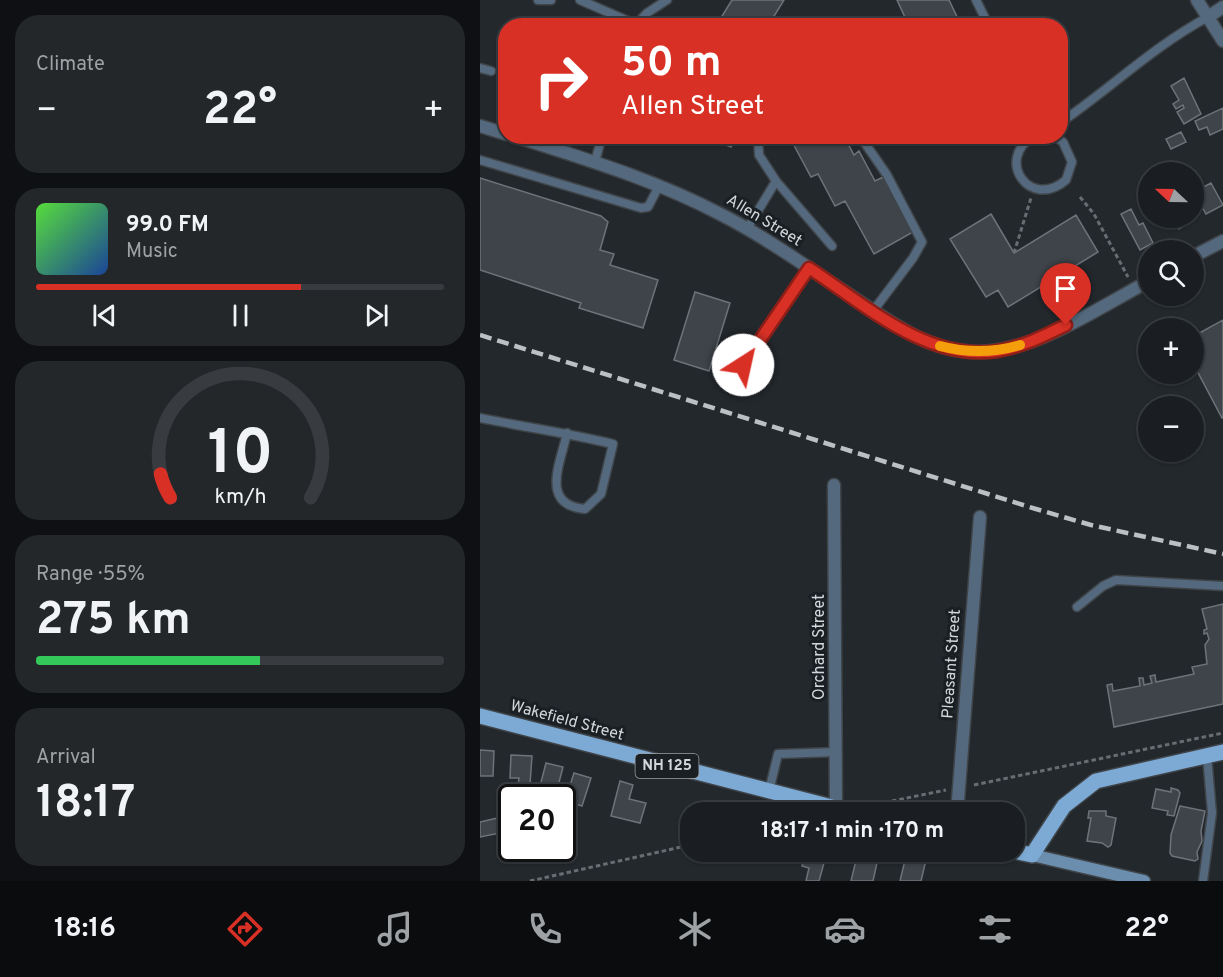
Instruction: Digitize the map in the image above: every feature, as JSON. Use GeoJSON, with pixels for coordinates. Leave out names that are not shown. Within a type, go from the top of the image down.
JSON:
{"type":"FeatureCollection","features":[{"type":"Feature","properties":{"kind":"main road","name":"Wakefield Street"},"geometry":{"type":"LineString","coordinates":[[480,716],[812,802]]}},
{"type":"Feature","properties":{"kind":"main road"},"geometry":{"type":"LineString","coordinates":[[1032,855],[1064,806],[1096,781],[1223,752]]}},
{"type":"Feature","properties":{"kind":"main road"},"geometry":{"type":"LineString","coordinates":[[1025,853],[1144,881]]}},
{"type":"Feature","properties":{"kind":"street"},"geometry":{"type":"LineString","coordinates":[[1197,0],[1223,41]]}},
{"type":"Feature","properties":{"kind":"street"},"geometry":{"type":"LineString","coordinates":[[1208,17],[1223,7]]}},
{"type":"Feature","properties":{"kind":"street"},"geometry":{"type":"LineString","coordinates":[[480,126],[498,132]]}},
{"type":"Feature","properties":{"kind":"street","name":"Allen Street"},"geometry":{"type":"LineString","coordinates":[[539,144],[660,186],[747,229],[899,327],[933,344],[974,352],[996,351],[1045,335],[1138,286]]}},
{"type":"Feature","properties":{"kind":"street"},"geometry":{"type":"LineString","coordinates":[[1204,251],[1223,241]]}},
{"type":"Feature","properties":{"kind":"street","name":"Orchard Street"},"geometry":{"type":"LineString","coordinates":[[834,485],[836,802]]}},
{"type":"Feature","properties":{"kind":"street","name":"Pleasant Street"},"geometry":{"type":"LineString","coordinates":[[958,802],[980,517]]}},
{"type":"Feature","properties":{"kind":"lane"},"geometry":{"type":"LineString","coordinates":[[538,0],[551,0]]}},
{"type":"Feature","properties":{"kind":"lane"},"geometry":{"type":"LineString","coordinates":[[580,0],[620,18]]}},
{"type":"Feature","properties":{"kind":"lane"},"geometry":{"type":"LineString","coordinates":[[644,18],[667,0]]}},
{"type":"Feature","properties":{"kind":"lane"},"geometry":{"type":"LineString","coordinates":[[976,0],[985,18]]}},
{"type":"Feature","properties":{"kind":"lane"},"geometry":{"type":"LineString","coordinates":[[1068,118],[1100,96],[1164,42],[1208,17]]}},
{"type":"Feature","properties":{"kind":"lane"},"geometry":{"type":"LineString","coordinates":[[480,68],[491,71]]}},
{"type":"Feature","properties":{"kind":"lane"},"geometry":{"type":"LineString","coordinates":[[595,162],[600,144]]}},
{"type":"Feature","properties":{"kind":"lane"},"geometry":{"type":"LineString","coordinates":[[758,144],[759,155],[776,180],[832,246]]}},
{"type":"Feature","properties":{"kind":"lane"},"geometry":{"type":"LineString","coordinates":[[865,144],[886,175],[922,242],[913,258],[873,310]]}},
{"type":"Feature","properties":{"kind":"lane"},"geometry":{"type":"LineString","coordinates":[[1023,144],[1016,163],[1021,178],[1034,188],[1049,190],[1058,187],[1071,171],[1069,150],[1063,144]]}},
{"type":"Feature","properties":{"kind":"lane"},"geometry":{"type":"LineString","coordinates":[[480,160],[641,208],[648,207],[652,203],[660,186]]}},
{"type":"Feature","properties":{"kind":"lane"},"geometry":{"type":"LineString","coordinates":[[747,229],[776,180]]}},
{"type":"Feature","properties":{"kind":"lane"},"geometry":{"type":"LineString","coordinates":[[743,365],[809,268]]}},
{"type":"Feature","properties":{"kind":"lane"},"geometry":{"type":"LineString","coordinates":[[480,418],[567,433],[613,444],[601,494],[585,509],[566,504],[558,496],[555,485],[567,433]]}},
{"type":"Feature","properties":{"kind":"lane"},"geometry":{"type":"LineString","coordinates":[[1077,607],[1103,586],[1116,580],[1223,586]]}},
{"type":"Feature","properties":{"kind":"lane"},"geometry":{"type":"LineString","coordinates":[[769,791],[778,754],[837,752]]}},
{"type":"Feature","properties":{"kind":"lane"},"geometry":{"type":"LineString","coordinates":[[1203,881],[1212,813],[1207,756]]}},
{"type":"Feature","properties":{"kind":"path"},"geometry":{"type":"LineString","coordinates":[[1014,253],[1034,188]]}},
{"type":"Feature","properties":{"kind":"path"},"geometry":{"type":"LineString","coordinates":[[1080,197],[1094,214],[1128,277]]}},
{"type":"Feature","properties":{"kind":"path"},"geometry":{"type":"LineString","coordinates":[[974,785],[1223,733]]}},
{"type":"Feature","properties":{"kind":"path"},"geometry":{"type":"LineString","coordinates":[[891,801],[947,789]]}},
{"type":"Feature","properties":{"kind":"path"},"geometry":{"type":"LineString","coordinates":[[530,881],[680,847]]}},
{"type":"Feature","properties":{"kind":"building"},"geometry":{"type":"Polygon","coordinates":[[[732,0],[784,0],[773,18],[725,18],[722,16],[732,0]]]}},
{"type":"Feature","properties":{"kind":"building"},"geometry":{"type":"Polygon","coordinates":[[[897,0],[949,0],[958,18],[905,18],[897,0]]]}},
{"type":"Feature","properties":{"kind":"building"},"geometry":{"type":"Polygon","coordinates":[[[1184,78],[1201,114],[1184,124],[1177,112],[1184,108],[1183,105],[1176,109],[1173,104],[1179,100],[1171,86],[1184,78]]]}},
{"type":"Feature","properties":{"kind":"building"},"geometry":{"type":"Polygon","coordinates":[[[1223,108],[1223,129],[1210,135],[1207,127],[1199,130],[1195,121],[1223,108]]]}},
{"type":"Feature","properties":{"kind":"building"},"geometry":{"type":"Polygon","coordinates":[[[1181,132],[1186,142],[1171,149],[1166,139],[1181,132]]]}},
{"type":"Feature","properties":{"kind":"building"},"geometry":{"type":"Polygon","coordinates":[[[793,144],[848,144],[854,155],[859,151],[875,181],[883,177],[913,232],[874,254],[845,201],[835,206],[818,174],[811,177],[793,144]]]}},
{"type":"Feature","properties":{"kind":"building"},"geometry":{"type":"Polygon","coordinates":[[[480,178],[601,216],[608,222],[600,250],[614,254],[610,265],[658,280],[643,328],[579,308],[581,303],[480,270],[480,178]]]}},
{"type":"Feature","properties":{"kind":"building"},"geometry":{"type":"Polygon","coordinates":[[[1211,183],[1223,205],[1206,214],[1204,210],[1204,187],[1211,183]]]}},
{"type":"Feature","properties":{"kind":"building"},"geometry":{"type":"Polygon","coordinates":[[[1131,209],[1138,228],[1146,228],[1152,240],[1138,240],[1138,246],[1121,214],[1131,209]]]}},
{"type":"Feature","properties":{"kind":"building"},"geometry":{"type":"Polygon","coordinates":[[[991,214],[1014,253],[1076,215],[1098,252],[1008,307],[998,290],[986,297],[950,239],[991,214]]]}},
{"type":"Feature","properties":{"kind":"building"},"geometry":{"type":"Polygon","coordinates":[[[695,292],[730,303],[709,371],[674,360],[695,292]]]}},
{"type":"Feature","properties":{"kind":"building"},"geometry":{"type":"Polygon","coordinates":[[[1223,320],[1222,418],[1204,384],[1204,330],[1223,320]]]}},
{"type":"Feature","properties":{"kind":"building"},"geometry":{"type":"Polygon","coordinates":[[[1223,604],[1223,704],[1114,727],[1107,685],[1112,684],[1113,691],[1140,686],[1139,678],[1143,678],[1144,685],[1152,683],[1150,676],[1155,675],[1156,682],[1194,674],[1192,667],[1207,664],[1205,645],[1209,639],[1207,633],[1204,634],[1204,630],[1207,629],[1202,609],[1223,604]]]}},
{"type":"Feature","properties":{"kind":"building"},"geometry":{"type":"Polygon","coordinates":[[[480,750],[494,751],[493,776],[480,776],[480,750]]]}},
{"type":"Feature","properties":{"kind":"building"},"geometry":{"type":"Polygon","coordinates":[[[511,755],[532,756],[530,784],[518,784],[519,778],[510,778],[511,755]]]}},
{"type":"Feature","properties":{"kind":"building"},"geometry":{"type":"Polygon","coordinates":[[[546,763],[563,767],[559,784],[541,784],[546,763]]]}},
{"type":"Feature","properties":{"kind":"building"},"geometry":{"type":"Polygon","coordinates":[[[574,773],[591,778],[582,806],[576,804],[576,784],[570,784],[574,773]]]}},
{"type":"Feature","properties":{"kind":"building"},"geometry":{"type":"Polygon","coordinates":[[[620,781],[633,785],[629,799],[646,803],[640,823],[611,816],[620,781]]]}},
{"type":"Feature","properties":{"kind":"building"},"geometry":{"type":"Polygon","coordinates":[[[1171,788],[1180,793],[1174,816],[1167,815],[1168,811],[1152,808],[1156,789],[1171,792],[1171,788]]]}},
{"type":"Feature","properties":{"kind":"building"},"geometry":{"type":"Polygon","coordinates":[[[1180,806],[1205,811],[1201,831],[1202,841],[1197,852],[1198,859],[1195,861],[1172,856],[1170,853],[1171,835],[1180,806]]]}},
{"type":"Feature","properties":{"kind":"building"},"geometry":{"type":"Polygon","coordinates":[[[1089,811],[1106,811],[1106,816],[1116,818],[1111,845],[1108,847],[1102,843],[1087,841],[1091,818],[1088,818],[1089,811]]]}},
{"type":"Feature","properties":{"kind":"building"},"geometry":{"type":"Polygon","coordinates":[[[498,818],[498,833],[480,837],[480,822],[498,818]]]}},
{"type":"Feature","properties":{"kind":"building"},"geometry":{"type":"Polygon","coordinates":[[[803,862],[824,862],[819,881],[806,881],[809,868],[802,866],[803,862]]]}},
{"type":"Feature","properties":{"kind":"building"},"geometry":{"type":"Polygon","coordinates":[[[856,862],[877,862],[873,881],[851,881],[856,862]]]}},
{"type":"Feature","properties":{"kind":"building"},"geometry":{"type":"Polygon","coordinates":[[[905,862],[926,862],[921,881],[900,881],[905,862]]]}},
{"type":"Feature","properties":{"kind":"railway"},"geometry":{"type":"LineString","coordinates":[[480,335],[1036,509],[1091,525],[1223,554]]}},
{"type":"Feature","properties":{"kind":"slow traffic"},"geometry":{"type":"LineString","coordinates":[[940,346],[974,352],[996,351],[1020,345]]}},
{"type":"Feature","properties":{"kind":"route"},"geometry":{"type":"LineString","coordinates":[[743,365],[799,286],[809,268],[916,337],[952,349],[974,352],[996,351],[1018,346],[1066,325]]}}]}
